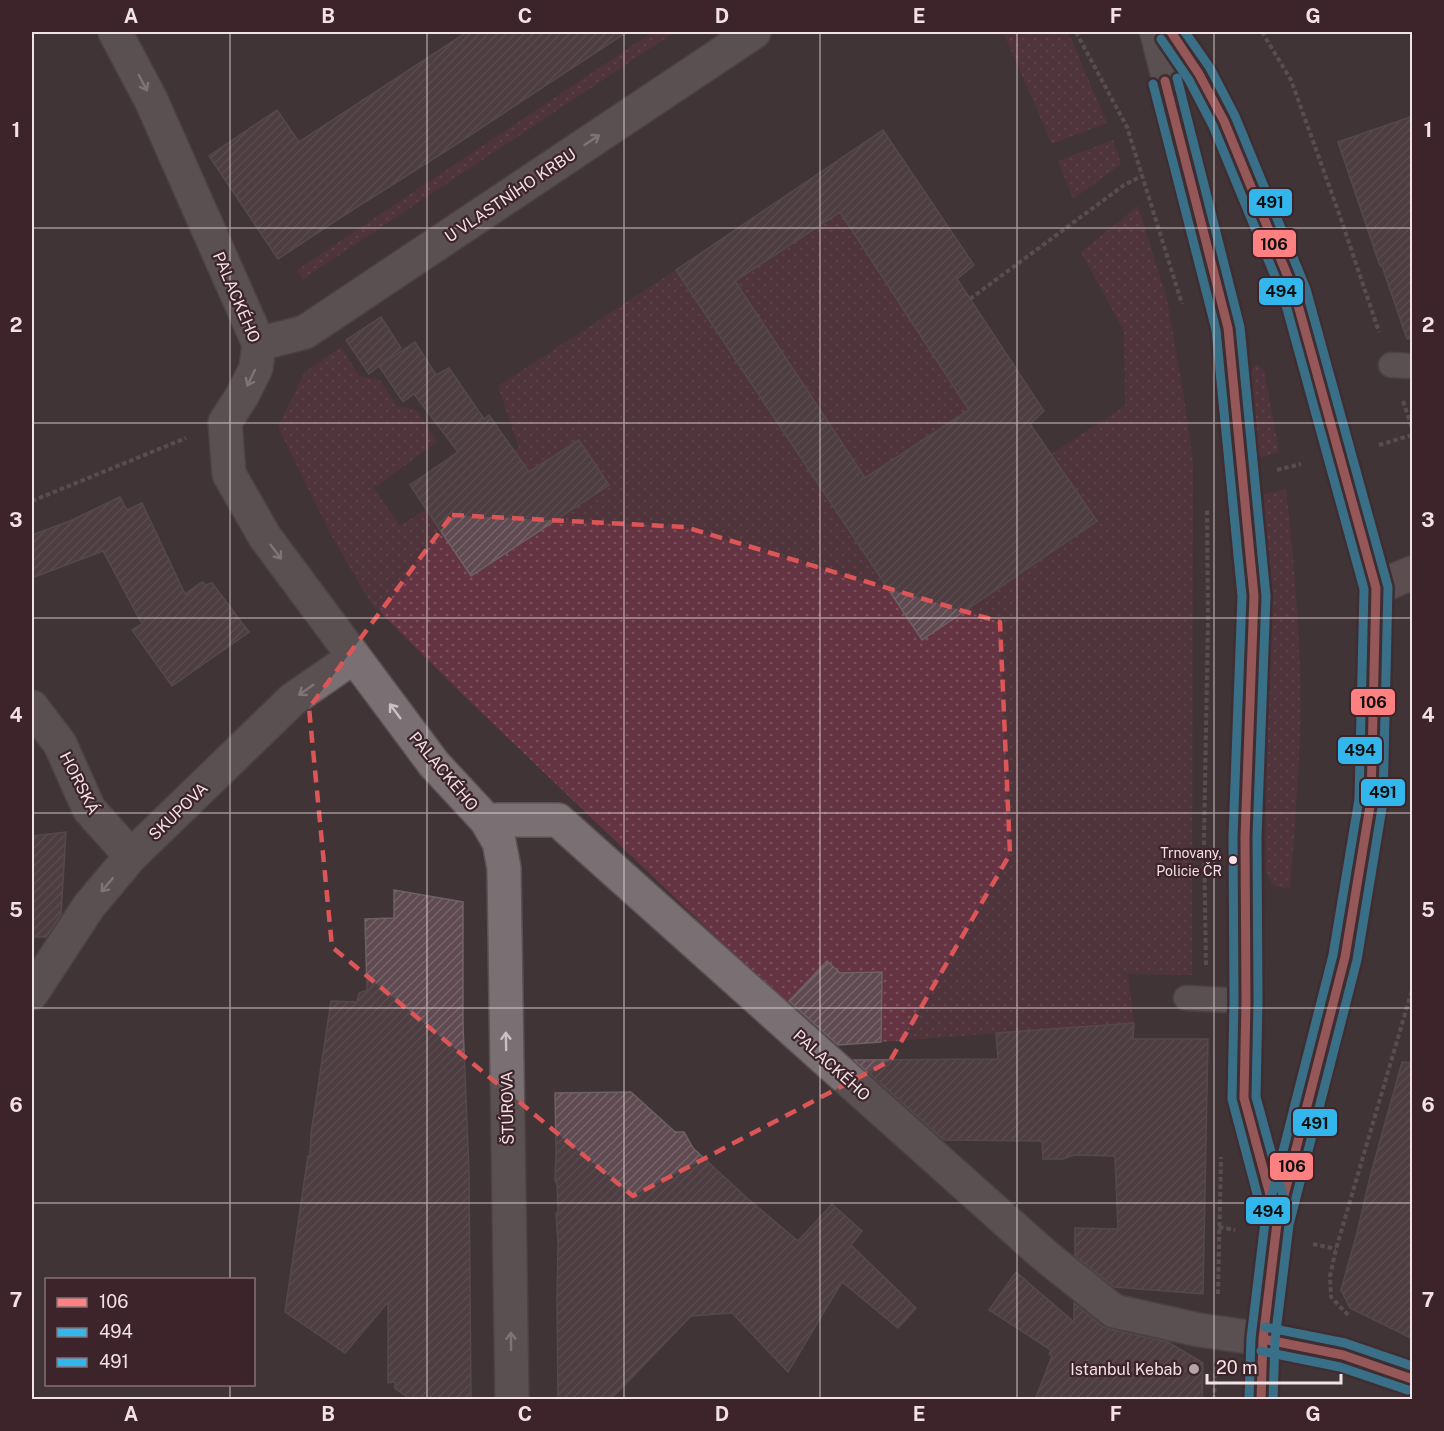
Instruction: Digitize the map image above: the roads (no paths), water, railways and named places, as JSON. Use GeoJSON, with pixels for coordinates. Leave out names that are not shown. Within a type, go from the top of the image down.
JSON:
{"type":"FeatureCollection","features":[{"type":"Feature","properties":{"kind":"main road"},"geometry":{"type":"LineString","coordinates":[[1171,32],[1199,74],[1224,121],[1295,294],[1376,588],[1371,800],[1345,957],[1277,1223],[1263,1339],[1261,1400]]}},
{"type":"Feature","properties":{"kind":"main road"},"geometry":{"type":"LineString","coordinates":[[1376,588],[1413,573]]}},
{"type":"Feature","properties":{"kind":"street","name":"PALACKÉHO"},"geometry":{"type":"LineString","coordinates":[[115,32],[151,100],[259,344],[256,368],[225,422],[229,474],[265,537],[354,657],[434,764],[486,820],[558,820],[1042,1253],[1114,1311],[1343,1354],[1413,1379]]}},
{"type":"Feature","properties":{"kind":"street","name":"U VLASTNÍHO KRBU"},"geometry":{"type":"LineString","coordinates":[[259,344],[305,332],[754,32]]}},
{"type":"Feature","properties":{"kind":"street","name":"SKUPOVA"},"geometry":{"type":"LineString","coordinates":[[32,993],[89,906],[131,856],[293,699],[354,657]]}},
{"type":"Feature","properties":{"kind":"street","name":"HORSKÁ"},"geometry":{"type":"LineString","coordinates":[[32,706],[60,744],[89,809],[131,856]]}},
{"type":"Feature","properties":{"kind":"street","name":"ŠTÚROVA"},"geometry":{"type":"LineString","coordinates":[[486,820],[499,842],[504,868],[512,1400]]}},
{"type":"Feature","properties":{"kind":"lane"},"geometry":{"type":"LineString","coordinates":[[1152,32],[1228,328],[1254,596],[1245,837],[1244,1098],[1277,1223]]}},
{"type":"Feature","properties":{"kind":"lane"},"geometry":{"type":"LineString","coordinates":[[1196,999],[1246,1001]]}},
{"type":"Feature","properties":{"kind":"place","name":"Trnovany, Policie ČR"},"geometry":{"type":"Point","coordinates":[1233,860]}},
{"type":"Feature","properties":{"kind":"place","name":"Istanbul Kebab"},"geometry":{"type":"Point","coordinates":[1194,1369]}}]}
